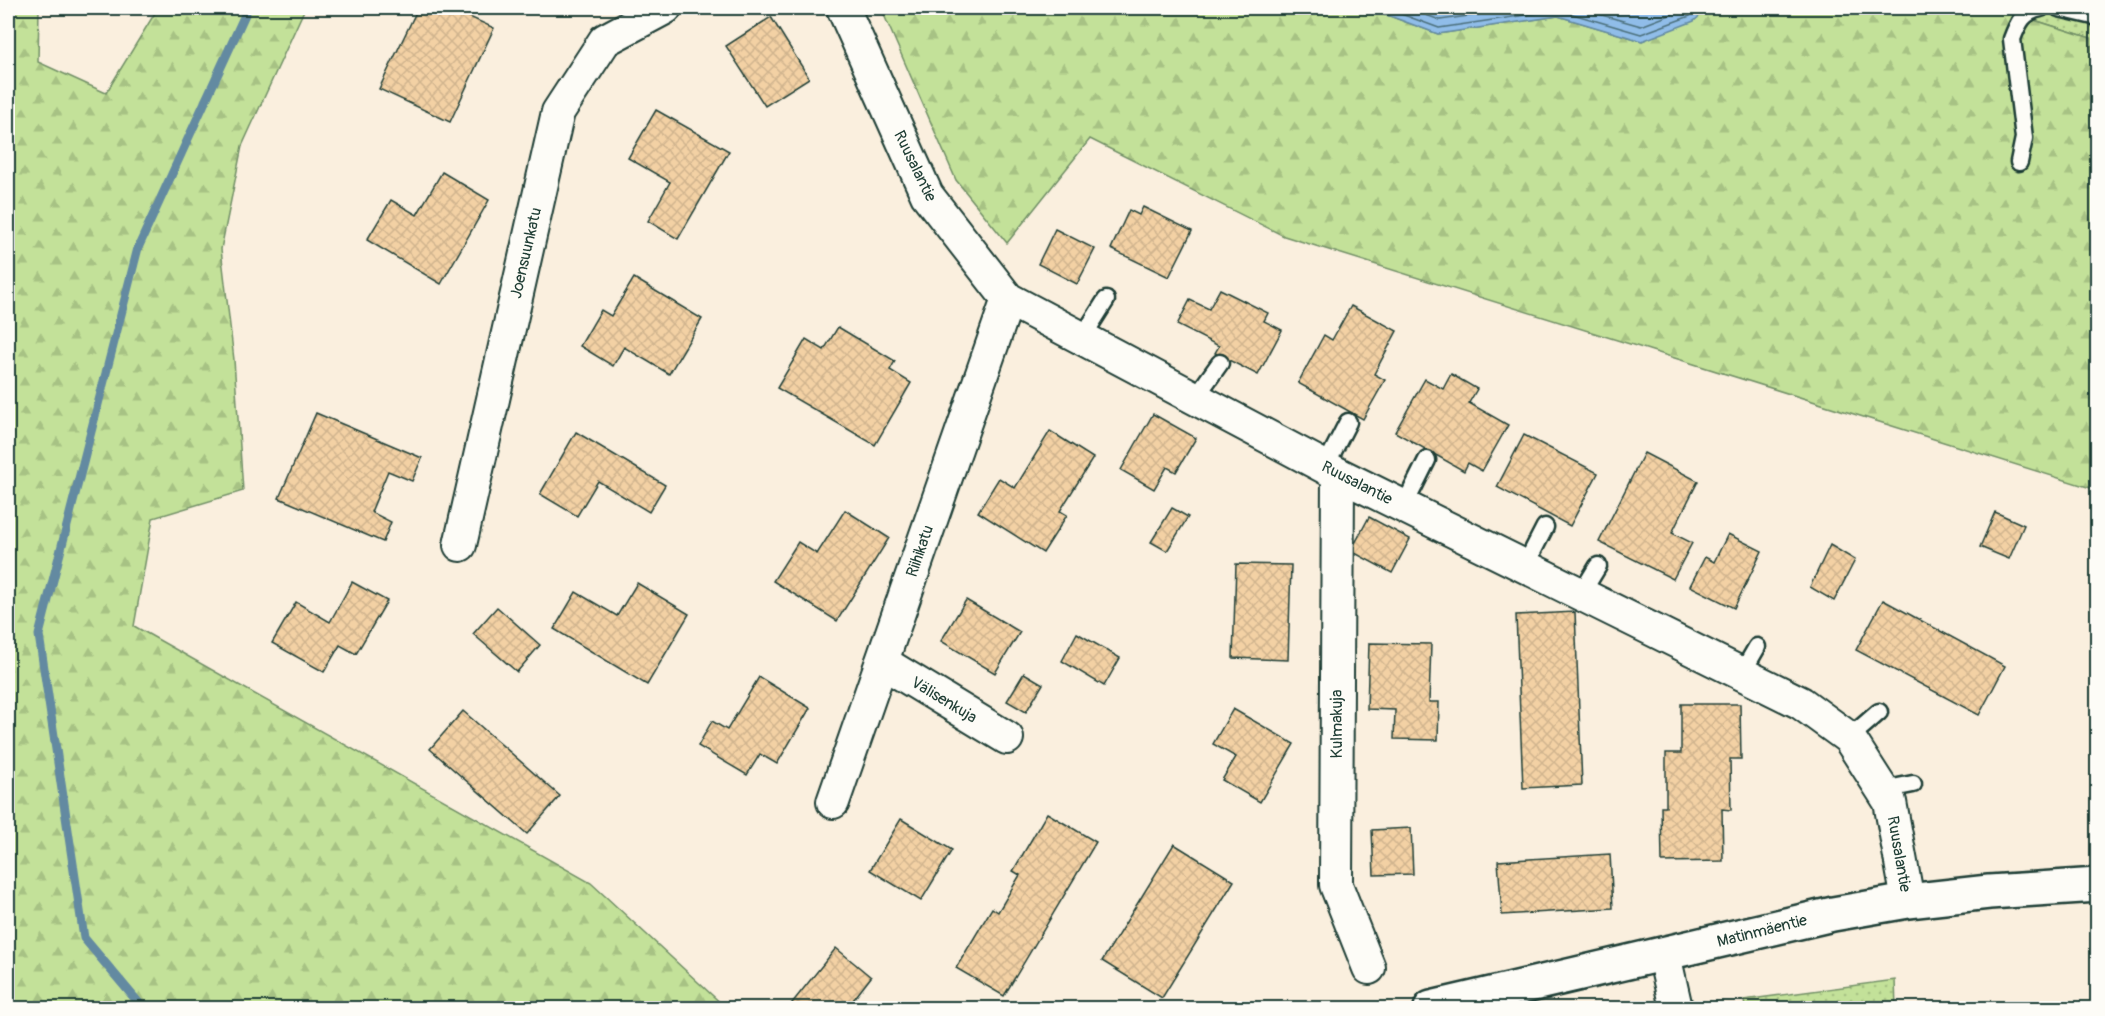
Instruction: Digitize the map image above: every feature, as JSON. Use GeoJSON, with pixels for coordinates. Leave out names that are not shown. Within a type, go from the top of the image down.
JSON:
{"type":"FeatureCollection","features":[{"type":"Feature","properties":{"kind":"main road","name":"Matinmäentie"},"geometry":{"type":"LineString","coordinates":[[1431,1008],[1833,914],[1908,901],[1989,892],[2097,885]]}},
{"type":"Feature","properties":{"kind":"street","name":"Joensuunkatu"},"geometry":{"type":"LineString","coordinates":[[460,544],[558,112],[605,40],[665,8]]}},
{"type":"Feature","properties":{"kind":"street","name":"Ruusalantie"},"geometry":{"type":"LineString","coordinates":[[843,8],[927,195],[1008,299],[1332,470],[1581,594],[1749,660],[1848,738],[1883,790],[1890,802],[1908,901]]}},
{"type":"Feature","properties":{"kind":"street","name":"Riihikatu"},"geometry":{"type":"LineString","coordinates":[[833,802],[1008,299]]}},
{"type":"Feature","properties":{"kind":"street","name":"Kulmakuja"},"geometry":{"type":"LineString","coordinates":[[1332,470],[1336,885],[1369,968]]}},
{"type":"Feature","properties":{"kind":"street","name":"Välisenkuja"},"geometry":{"type":"LineString","coordinates":[[882,662],[1007,738]]}},
{"type":"Feature","properties":{"kind":"street"},"geometry":{"type":"LineString","coordinates":[[1664,955],[1676,1008]]}},
{"type":"Feature","properties":{"kind":"lane"},"geometry":{"type":"LineString","coordinates":[[2019,162],[2024,138],[2012,39],[2024,15],[2032,9],[2041,8]]}},
{"type":"Feature","properties":{"kind":"lane"},"geometry":{"type":"LineString","coordinates":[[2059,8],[2097,17]]}},
{"type":"Feature","properties":{"kind":"lane"},"geometry":{"type":"LineString","coordinates":[[1082,338],[1106,300]]}},
{"type":"Feature","properties":{"kind":"lane"},"geometry":{"type":"LineString","coordinates":[[1195,398],[1220,363]]}},
{"type":"Feature","properties":{"kind":"lane"},"geometry":{"type":"LineString","coordinates":[[1332,470],[1348,422]]}},
{"type":"Feature","properties":{"kind":"lane"},"geometry":{"type":"LineString","coordinates":[[1404,506],[1428,459]]}},
{"type":"Feature","properties":{"kind":"lane"},"geometry":{"type":"LineString","coordinates":[[1525,566],[1545,527]]}},
{"type":"Feature","properties":{"kind":"lane"},"geometry":{"type":"LineString","coordinates":[[1581,594],[1598,566]]}},
{"type":"Feature","properties":{"kind":"lane"},"geometry":{"type":"LineString","coordinates":[[1848,738],[1879,712]]}},
{"type":"Feature","properties":{"kind":"lane"},"geometry":{"type":"LineString","coordinates":[[1883,790],[1913,784]]}},
{"type":"Feature","properties":{"kind":"green space"},"geometry":{"type":"Polygon","coordinates":[[[8,8],[39,8],[38,62],[106,93],[158,8],[305,8],[242,146],[221,249],[234,360],[243,491],[153,518],[134,626],[591,883],[726,1008],[8,1008],[8,8]]]}},
{"type":"Feature","properties":{"kind":"green space"},"geometry":{"type":"Polygon","coordinates":[[[881,8],[1368,8],[1438,34],[1558,16],[1642,41],[1700,15],[1708,8],[1996,8],[2091,38],[2098,162],[2097,490],[1284,236],[1090,139],[1007,243],[956,180],[881,8]]]}},
{"type":"Feature","properties":{"kind":"green space"},"geometry":{"type":"Polygon","coordinates":[[[1996,8],[2097,8],[2097,162],[2091,38],[1996,8]]]}},
{"type":"Feature","properties":{"kind":"green space"},"geometry":{"type":"Polygon","coordinates":[[[1895,980],[1896,1008],[1745,1008],[1744,1000],[1895,980]]]}},
{"type":"Feature","properties":{"kind":"water"},"geometry":{"type":"Polygon","coordinates":[[[1368,8],[1708,8],[1694,21],[1642,41],[1558,16],[1438,34],[1368,8]]]}},
{"type":"Feature","properties":{"kind":"building"},"geometry":{"type":"Polygon","coordinates":[[[418,8],[450,8],[494,28],[450,122],[379,89],[418,8]]]}},
{"type":"Feature","properties":{"kind":"building"},"geometry":{"type":"Polygon","coordinates":[[[771,17],[809,78],[765,106],[726,46],[771,17]]]}},
{"type":"Feature","properties":{"kind":"building"},"geometry":{"type":"Polygon","coordinates":[[[656,110],[729,151],[678,239],[648,221],[670,182],[628,158],[656,110]]]}},
{"type":"Feature","properties":{"kind":"building"},"geometry":{"type":"Polygon","coordinates":[[[442,172],[489,200],[441,284],[367,240],[391,200],[417,215],[442,172]]]}},
{"type":"Feature","properties":{"kind":"building"},"geometry":{"type":"Polygon","coordinates":[[[1143,207],[1192,231],[1169,277],[1111,249],[1129,210],[1139,215],[1143,207]]]}},
{"type":"Feature","properties":{"kind":"building"},"geometry":{"type":"Polygon","coordinates":[[[1055,229],[1095,249],[1077,284],[1038,264],[1055,229]]]}},
{"type":"Feature","properties":{"kind":"building"},"geometry":{"type":"Polygon","coordinates":[[[634,278],[702,319],[669,374],[624,347],[613,366],[580,346],[601,310],[611,316],[634,278]]]}},
{"type":"Feature","properties":{"kind":"building"},"geometry":{"type":"Polygon","coordinates":[[[1220,289],[1268,313],[1264,321],[1282,330],[1258,375],[1215,353],[1219,346],[1177,325],[1190,300],[1209,309],[1220,289]]]}},
{"type":"Feature","properties":{"kind":"building"},"geometry":{"type":"Polygon","coordinates":[[[1351,306],[1397,331],[1374,374],[1385,380],[1363,419],[1298,383],[1324,335],[1332,340],[1351,306]]]}},
{"type":"Feature","properties":{"kind":"building"},"geometry":{"type":"Polygon","coordinates":[[[838,327],[895,361],[890,370],[911,383],[875,445],[777,388],[806,339],[824,350],[838,327]]]}},
{"type":"Feature","properties":{"kind":"building"},"geometry":{"type":"Polygon","coordinates":[[[1451,374],[1477,389],[1469,403],[1508,425],[1482,471],[1468,463],[1464,471],[1395,432],[1425,379],[1443,389],[1451,374]]]}},
{"type":"Feature","properties":{"kind":"building"},"geometry":{"type":"Polygon","coordinates":[[[316,413],[422,458],[412,481],[388,471],[371,512],[391,522],[383,542],[279,498],[316,413]]]}},
{"type":"Feature","properties":{"kind":"building"},"geometry":{"type":"Polygon","coordinates":[[[1153,414],[1196,438],[1176,472],[1167,467],[1154,489],[1121,470],[1153,414]]]}},
{"type":"Feature","properties":{"kind":"building"},"geometry":{"type":"Polygon","coordinates":[[[1050,431],[1093,458],[1060,511],[1067,515],[1043,553],[978,512],[999,478],[1015,488],[1050,431]]]}},
{"type":"Feature","properties":{"kind":"building"},"geometry":{"type":"Polygon","coordinates":[[[576,432],[665,485],[649,512],[598,481],[577,516],[540,494],[576,432]]]}},
{"type":"Feature","properties":{"kind":"building"},"geometry":{"type":"Polygon","coordinates":[[[1524,435],[1598,473],[1570,526],[1497,487],[1524,435]]]}},
{"type":"Feature","properties":{"kind":"building"},"geometry":{"type":"Polygon","coordinates":[[[1644,453],[1698,481],[1672,533],[1692,543],[1673,579],[1599,542],[1644,453]]]}},
{"type":"Feature","properties":{"kind":"building"},"geometry":{"type":"Polygon","coordinates":[[[1172,508],[1188,517],[1167,551],[1151,542],[1172,508]]]}},
{"type":"Feature","properties":{"kind":"building"},"geometry":{"type":"Polygon","coordinates":[[[845,510],[889,538],[837,621],[773,581],[798,542],[817,554],[845,510]]]}},
{"type":"Feature","properties":{"kind":"building"},"geometry":{"type":"Polygon","coordinates":[[[1995,512],[2024,525],[2009,559],[1980,547],[1995,512]]]}},
{"type":"Feature","properties":{"kind":"building"},"geometry":{"type":"Polygon","coordinates":[[[1369,517],[1410,539],[1392,573],[1351,551],[1369,517]]]}},
{"type":"Feature","properties":{"kind":"building"},"geometry":{"type":"Polygon","coordinates":[[[1728,534],[1762,551],[1734,608],[1690,586],[1705,557],[1714,562],[1728,534]]]}},
{"type":"Feature","properties":{"kind":"building"},"geometry":{"type":"Polygon","coordinates":[[[1830,545],[1855,560],[1834,601],[1810,587],[1830,545]]]}},
{"type":"Feature","properties":{"kind":"building"},"geometry":{"type":"Polygon","coordinates":[[[1236,564],[1291,565],[1288,660],[1233,658],[1236,564]]]}},
{"type":"Feature","properties":{"kind":"building"},"geometry":{"type":"Polygon","coordinates":[[[352,582],[387,601],[356,654],[340,645],[324,672],[272,643],[296,602],[330,622],[352,582]]]}},
{"type":"Feature","properties":{"kind":"building"},"geometry":{"type":"Polygon","coordinates":[[[637,583],[689,614],[647,685],[554,629],[576,592],[617,616],[637,583]]]}},
{"type":"Feature","properties":{"kind":"building"},"geometry":{"type":"Polygon","coordinates":[[[966,600],[1020,632],[995,673],[941,641],[966,600]]]}},
{"type":"Feature","properties":{"kind":"building"},"geometry":{"type":"Polygon","coordinates":[[[1883,600],[2005,666],[1979,715],[1856,650],[1883,600]]]}},
{"type":"Feature","properties":{"kind":"building"},"geometry":{"type":"Polygon","coordinates":[[[497,607],[540,645],[517,672],[473,634],[497,607]]]}},
{"type":"Feature","properties":{"kind":"building"},"geometry":{"type":"Polygon","coordinates":[[[1575,612],[1582,785],[1523,788],[1516,615],[1575,612]]]}},
{"type":"Feature","properties":{"kind":"building"},"geometry":{"type":"Polygon","coordinates":[[[1077,633],[1120,658],[1104,686],[1062,661],[1077,633]]]}},
{"type":"Feature","properties":{"kind":"building"},"geometry":{"type":"Polygon","coordinates":[[[1369,643],[1431,644],[1429,702],[1439,702],[1438,740],[1394,739],[1395,710],[1367,709],[1369,643]]]}},
{"type":"Feature","properties":{"kind":"building"},"geometry":{"type":"Polygon","coordinates":[[[1024,673],[1043,684],[1026,712],[1007,701],[1024,673]]]}},
{"type":"Feature","properties":{"kind":"building"},"geometry":{"type":"Polygon","coordinates":[[[759,677],[810,708],[777,764],[760,754],[747,775],[698,746],[712,721],[727,730],[759,677]]]}},
{"type":"Feature","properties":{"kind":"building"},"geometry":{"type":"Polygon","coordinates":[[[1681,704],[1740,704],[1741,759],[1730,759],[1731,810],[1722,809],[1723,861],[1662,862],[1661,807],[1666,807],[1666,753],[1681,753],[1681,704]]]}},
{"type":"Feature","properties":{"kind":"building"},"geometry":{"type":"Polygon","coordinates":[[[1233,709],[1294,744],[1260,802],[1222,780],[1236,757],[1213,744],[1233,709]]]}},
{"type":"Feature","properties":{"kind":"building"},"geometry":{"type":"Polygon","coordinates":[[[463,711],[560,796],[527,834],[430,749],[463,711]]]}},
{"type":"Feature","properties":{"kind":"building"},"geometry":{"type":"Polygon","coordinates":[[[1047,813],[1096,842],[1004,996],[956,968],[992,908],[998,912],[1020,875],[1013,871],[1047,813]]]}},
{"type":"Feature","properties":{"kind":"building"},"geometry":{"type":"Polygon","coordinates":[[[901,819],[952,850],[921,901],[870,870],[901,819]]]}},
{"type":"Feature","properties":{"kind":"building"},"geometry":{"type":"Polygon","coordinates":[[[1411,828],[1413,874],[1374,875],[1372,830],[1411,828]]]}},
{"type":"Feature","properties":{"kind":"building"},"geometry":{"type":"Polygon","coordinates":[[[1174,844],[1234,881],[1162,998],[1102,961],[1174,844]]]}},
{"type":"Feature","properties":{"kind":"building"},"geometry":{"type":"Polygon","coordinates":[[[1610,854],[1613,908],[1502,915],[1498,861],[1610,854]]]}},
{"type":"Feature","properties":{"kind":"building"},"geometry":{"type":"Polygon","coordinates":[[[836,948],[871,977],[847,1008],[788,1008],[836,948]]]}},
{"type":"Feature","properties":{"kind":"waterway"},"geometry":{"type":"LineString","coordinates":[[143,1008],[84,938],[39,635],[138,248],[248,8]]}}]}
